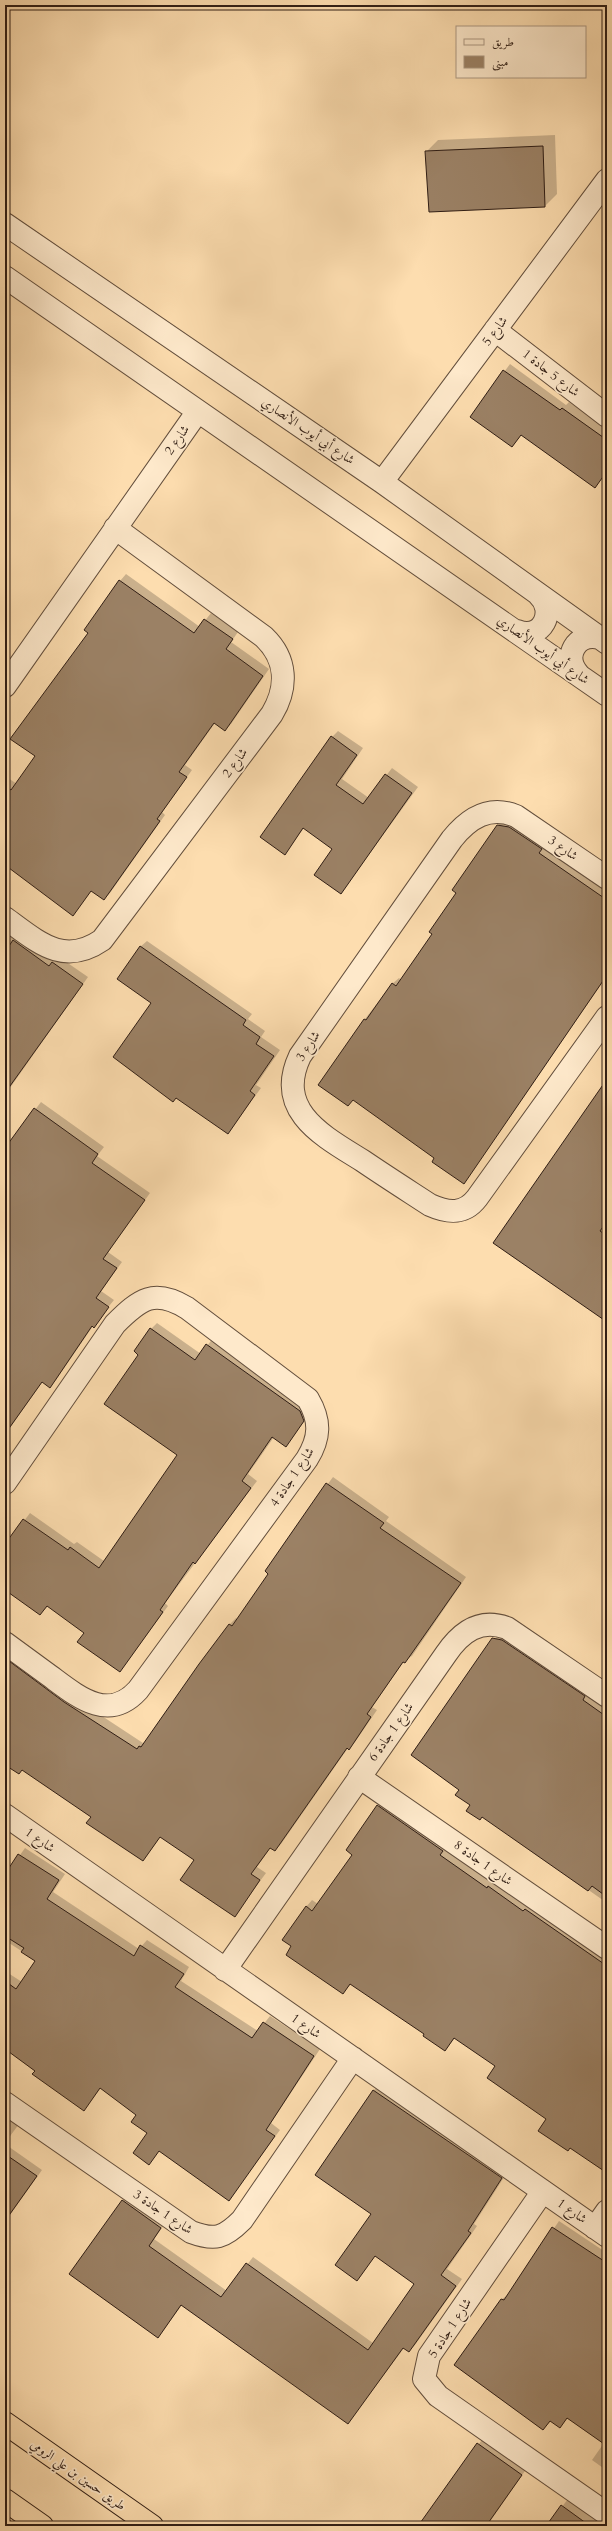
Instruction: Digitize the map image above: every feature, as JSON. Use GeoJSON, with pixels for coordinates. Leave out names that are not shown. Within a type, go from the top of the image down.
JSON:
{"type":"FeatureCollection","features":[{"type":"Feature","properties":{"kind":"highway","name":"طريق حسين بن علي الرومي"},"geometry":{"type":"LineString","coordinates":[[5,2423],[152,2526]]}},
{"type":"Feature","properties":{"kind":"highway"},"geometry":{"type":"LineString","coordinates":[[5,2500],[42,2526]]}},
{"type":"Feature","properties":{"kind":"street","name":"شارع 5"},"geometry":{"type":"LineString","coordinates":[[382,482],[607,180]]}},
{"type":"Feature","properties":{"kind":"street","name":"شارع أبي أيوب الأنصاري"},"geometry":{"type":"LineString","coordinates":[[5,224],[382,482],[604,641]]}},
{"type":"Feature","properties":{"kind":"street","name":"شارع أبي أيوب الأنصاري"},"geometry":{"type":"LineString","coordinates":[[5,277],[517,631],[607,695]]}},
{"type":"Feature","properties":{"kind":"street","name":"شارع 5 جادة 1"},"geometry":{"type":"LineString","coordinates":[[495,330],[607,416]]}},
{"type":"Feature","properties":{"kind":"street","name":"شارع 2"},"geometry":{"type":"LineString","coordinates":[[5,686],[198,411]]}},
{"type":"Feature","properties":{"kind":"street","name":"شارع 2"},"geometry":{"type":"LineString","coordinates":[[5,918],[44,944],[60,951],[78,952],[102,940],[262,726],[280,698],[283,668],[274,646],[264,637],[115,528]]}},
{"type":"Feature","properties":{"kind":"street"},"geometry":{"type":"LineString","coordinates":[[517,631],[522,633],[534,632],[544,625],[548,608],[538,594]]}},
{"type":"Feature","properties":{"kind":"street"},"geometry":{"type":"LineString","coordinates":[[579,675],[571,664],[572,650],[575,644],[587,637],[604,641]]}},
{"type":"Feature","properties":{"kind":"street","name":"شارع 3"},"geometry":{"type":"LineString","coordinates":[[607,878],[516,816],[504,811],[493,811],[472,819],[452,839],[300,1056],[292,1077],[292,1088],[302,1113],[320,1134],[430,1205],[446,1211],[462,1211],[468,1208],[477,1198],[607,1016]]}},
{"type":"Feature","properties":{"kind":"street","name":"شارع 1 جادة 4"},"geometry":{"type":"LineString","coordinates":[[5,1483],[115,1324],[138,1303],[151,1297],[174,1300],[199,1317],[308,1399],[317,1418],[317,1440],[307,1459],[144,1683],[126,1702],[111,1706],[101,1705],[83,1699],[5,1643]]}},
{"type":"Feature","properties":{"kind":"street","name":"شارع 1 جادة 6"},"geometry":{"type":"LineString","coordinates":[[225,1970],[454,1643],[469,1629],[478,1626],[497,1625],[507,1628],[607,1696]]}},
{"type":"Feature","properties":{"kind":"street","name":"شارع 1 جادة 8"},"geometry":{"type":"LineString","coordinates":[[359,1777],[607,1948]]}},
{"type":"Feature","properties":{"kind":"street","name":"شارع 1"},"geometry":{"type":"LineString","coordinates":[[5,1815],[543,2191],[603,2225]]}},
{"type":"Feature","properties":{"kind":"street","name":"شارع 1 جادة 3"},"geometry":{"type":"LineString","coordinates":[[5,2103],[191,2232],[216,2238],[228,2233],[242,2220],[353,2058]]}},
{"type":"Feature","properties":{"kind":"street","name":"شارع 1 جادة 5"},"geometry":{"type":"LineString","coordinates":[[543,2191],[429,2356],[424,2379],[438,2396],[607,2514]]}},
{"type":"Feature","properties":{"kind":"shaded area"},"geometry":{"type":"Polygon","coordinates":[[[5,2517],[18,2526],[5,2526],[5,2517]]]}},
{"type":"Feature","properties":{"kind":"building"},"geometry":{"type":"Polygon","coordinates":[[[543,146],[545,207],[429,212],[425,151],[543,146]]]}},
{"type":"Feature","properties":{"kind":"building"},"geometry":{"type":"Polygon","coordinates":[[[503,370],[560,410],[562,408],[607,440],[607,471],[595,488],[521,435],[512,447],[470,417],[503,370]]]}},
{"type":"Feature","properties":{"kind":"building"},"geometry":{"type":"Polygon","coordinates":[[[119,580],[194,633],[204,619],[233,639],[226,649],[263,676],[225,731],[214,723],[179,772],[187,777],[157,819],[160,821],[104,900],[91,891],[73,916],[5,865],[5,786],[11,790],[35,756],[10,739],[88,633],[84,630],[119,580]]]}},
{"type":"Feature","properties":{"kind":"building"},"geometry":{"type":"Polygon","coordinates":[[[331,736],[357,755],[336,785],[363,804],[385,774],[412,793],[341,894],[314,875],[332,849],[303,828],[285,855],[260,837],[331,736]]]}},
{"type":"Feature","properties":{"kind":"building"},"geometry":{"type":"Polygon","coordinates":[[[497,825],[509,827],[542,849],[539,853],[607,900],[607,975],[464,1184],[432,1162],[434,1158],[353,1100],[348,1106],[318,1085],[364,1019],[366,1020],[392,983],[396,986],[432,934],[429,932],[456,893],[452,890],[497,825]]]}},
{"type":"Feature","properties":{"kind":"building"},"geometry":{"type":"Polygon","coordinates":[[[13,940],[49,966],[52,962],[83,984],[5,1093],[5,952],[13,940]]]}},
{"type":"Feature","properties":{"kind":"building"},"geometry":{"type":"Polygon","coordinates":[[[140,946],[246,1020],[243,1025],[260,1037],[256,1044],[274,1056],[250,1091],[255,1095],[228,1134],[176,1098],[173,1102],[113,1057],[151,1003],[117,979],[140,946]]]}},
{"type":"Feature","properties":{"kind":"building"},"geometry":{"type":"Polygon","coordinates":[[[607,1079],[607,1221],[600,1231],[607,1236],[607,1322],[493,1243],[607,1079]]]}},
{"type":"Feature","properties":{"kind":"building"},"geometry":{"type":"Polygon","coordinates":[[[34,1108],[98,1154],[92,1163],[145,1200],[103,1259],[117,1268],[96,1298],[109,1307],[94,1328],[92,1326],[50,1388],[42,1382],[5,1434],[5,1148],[34,1108]]]}},
{"type":"Feature","properties":{"kind":"building"},"geometry":{"type":"Polygon","coordinates":[[[150,1328],[195,1360],[206,1344],[300,1411],[304,1421],[286,1447],[272,1437],[242,1481],[251,1488],[195,1564],[193,1562],[160,1610],[163,1612],[120,1672],[77,1642],[84,1633],[47,1606],[40,1615],[5,1590],[5,1544],[23,1519],[68,1550],[70,1547],[99,1568],[177,1455],[104,1404],[138,1355],[134,1351],[150,1328]]]}},
{"type":"Feature","properties":{"kind":"building"},"geometry":{"type":"Polygon","coordinates":[[[326,1483],[384,1523],[380,1528],[461,1583],[367,1714],[371,1717],[349,1750],[347,1748],[275,1851],[270,1848],[251,1874],[260,1880],[235,1917],[180,1880],[194,1860],[160,1837],[143,1861],[86,1823],[91,1817],[22,1770],[19,1774],[5,1765],[5,1658],[64,1702],[137,1749],[139,1746],[141,1747],[229,1624],[232,1626],[268,1574],[265,1571],[326,1483]]]}},
{"type":"Feature","properties":{"kind":"building"},"geometry":{"type":"Polygon","coordinates":[[[492,1638],[502,1640],[585,1696],[583,1700],[607,1717],[607,1897],[592,1886],[588,1891],[482,1817],[480,1820],[466,1811],[470,1805],[455,1795],[459,1790],[411,1755],[492,1638]]]}},
{"type":"Feature","properties":{"kind":"building"},"geometry":{"type":"Polygon","coordinates":[[[377,1805],[443,1851],[440,1855],[487,1888],[488,1886],[523,1911],[525,1909],[607,1966],[607,2173],[570,2148],[568,2151],[538,2131],[546,2119],[487,2078],[495,2066],[454,2038],[445,2051],[423,2036],[424,2034],[350,1984],[343,1994],[286,1955],[291,1946],[282,1940],[306,1906],[312,1911],[352,1855],[346,1850],[377,1805]]]}},
{"type":"Feature","properties":{"kind":"building"},"geometry":{"type":"Polygon","coordinates":[[[18,1854],[59,1880],[47,1899],[134,1956],[140,1945],[184,1974],[175,1987],[252,2038],[263,2022],[314,2056],[266,2130],[275,2136],[229,2201],[159,2151],[149,2165],[133,2153],[147,2133],[131,2122],[136,2115],[100,2088],[84,2111],[32,2074],[35,2071],[5,2049],[5,1981],[16,1989],[35,1961],[21,1952],[24,1948],[5,1936],[5,1874],[18,1854]]]}},
{"type":"Feature","properties":{"kind":"building"},"geometry":{"type":"Polygon","coordinates":[[[373,2090],[502,2178],[468,2231],[471,2233],[441,2275],[456,2286],[409,2352],[403,2348],[348,2424],[181,2305],[158,2338],[69,2274],[122,2200],[161,2228],[149,2246],[221,2297],[246,2263],[368,2350],[414,2284],[375,2256],[357,2281],[335,2265],[371,2214],[315,2175],[373,2090]]]}},
{"type":"Feature","properties":{"kind":"building"},"geometry":{"type":"Polygon","coordinates":[[[5,2154],[37,2176],[5,2221],[5,2154]]]}},
{"type":"Feature","properties":{"kind":"building"},"geometry":{"type":"Polygon","coordinates":[[[552,2227],[607,2263],[607,2446],[567,2418],[560,2428],[550,2421],[543,2430],[454,2365],[501,2299],[504,2300],[552,2227]]]}},
{"type":"Feature","properties":{"kind":"building"},"geometry":{"type":"Polygon","coordinates":[[[477,2443],[522,2475],[486,2526],[418,2526],[477,2443]]]}},
{"type":"Feature","properties":{"kind":"building"},"geometry":{"type":"Polygon","coordinates":[[[561,2505],[590,2526],[546,2526],[561,2505]]]}}]}
